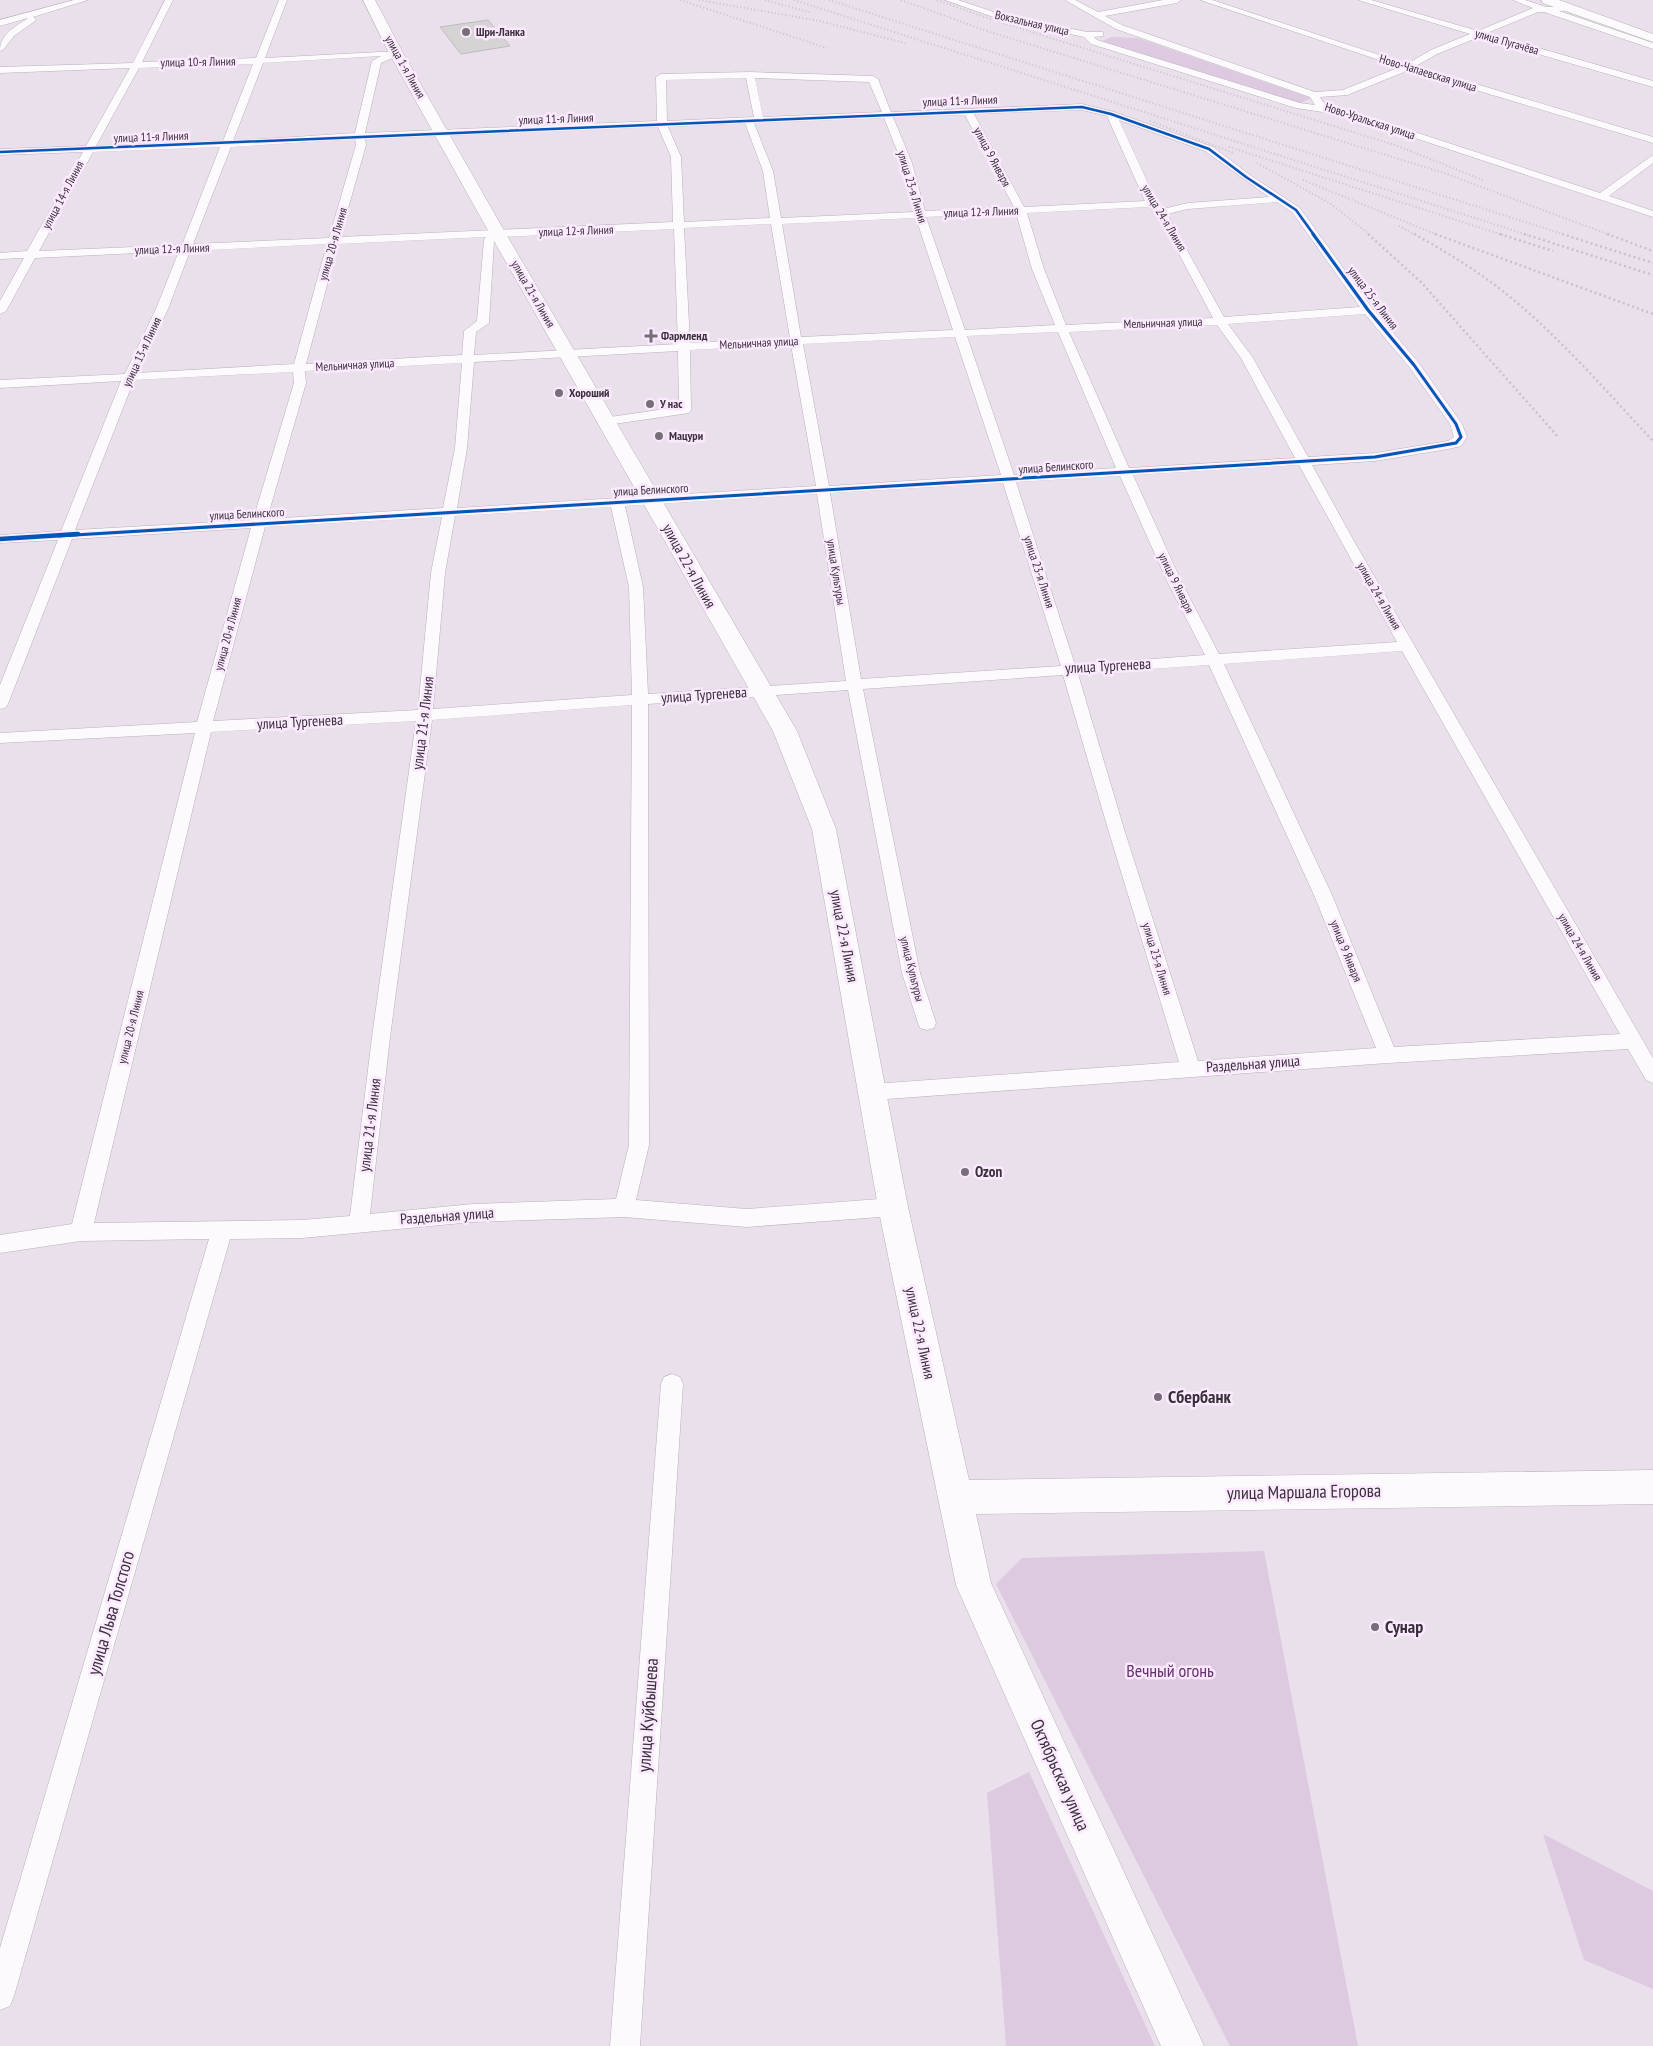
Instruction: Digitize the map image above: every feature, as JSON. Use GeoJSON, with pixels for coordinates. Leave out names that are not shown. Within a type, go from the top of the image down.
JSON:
{"type":"FeatureCollection","features":[{"type":"Feature","properties":{"kind":"main road","name":"улица 1-я Линия"},"geometry":{"type":"LineString","coordinates":[[369,0],[396,53],[442,133]]}},
{"type":"Feature","properties":{"kind":"main road"},"geometry":{"type":"LineString","coordinates":[[1547,5],[1569,8],[1653,38]]}},
{"type":"Feature","properties":{"kind":"main road","name":"улица 21-я Линия"},"geometry":{"type":"LineString","coordinates":[[442,133],[567,354]]}},
{"type":"Feature","properties":{"kind":"main road","name":"улица 22-я Линия"},"geometry":{"type":"LineString","coordinates":[[567,354],[785,731],[824,829],[874,1092],[893,1207],[955,1497]]}},
{"type":"Feature","properties":{"kind":"main road","name":"улица Маршала Егорова"},"geometry":{"type":"LineString","coordinates":[[955,1497],[1653,1487]]}},
{"type":"Feature","properties":{"kind":"main road","name":"Октябрьская улица"},"geometry":{"type":"LineString","coordinates":[[955,1497],[974,1585],[1183,2046]]}},
{"type":"Feature","properties":{"kind":"street"},"geometry":{"type":"LineString","coordinates":[[0,23],[46,8],[84,0]]}},
{"type":"Feature","properties":{"kind":"street","name":"улица 14-я Линия"},"geometry":{"type":"LineString","coordinates":[[0,310],[137,64],[169,0]]}},
{"type":"Feature","properties":{"kind":"street","name":"улица 13-я Линия"},"geometry":{"type":"LineString","coordinates":[[0,704],[130,376],[162,309],[257,61],[283,0]]}},
{"type":"Feature","properties":{"kind":"street","name":"Вокзальная улица"},"geometry":{"type":"LineString","coordinates":[[948,0],[1002,18],[1022,20],[1087,35],[1141,35]]}},
{"type":"Feature","properties":{"kind":"street","name":"Ново-Уральская улица"},"geometry":{"type":"LineString","coordinates":[[1069,0],[1096,16],[1141,35],[1314,95],[1319,104],[1330,110],[1418,136],[1653,214]]}},
{"type":"Feature","properties":{"kind":"street"},"geometry":{"type":"LineString","coordinates":[[1096,16],[1177,0]]}},
{"type":"Feature","properties":{"kind":"street","name":"Ново-Чапаевская улица"},"geometry":{"type":"LineString","coordinates":[[1204,0],[1408,67],[1653,140]]}},
{"type":"Feature","properties":{"kind":"street","name":"улица Пугачёва"},"geometry":{"type":"LineString","coordinates":[[1362,0],[1653,84]]}},
{"type":"Feature","properties":{"kind":"street"},"geometry":{"type":"LineString","coordinates":[[1517,0],[1547,5],[1653,46]]}},
{"type":"Feature","properties":{"kind":"street"},"geometry":{"type":"LineString","coordinates":[[1314,95],[1344,93],[1359,88],[1408,67],[1434,52],[1547,5]]}},
{"type":"Feature","properties":{"kind":"street"},"geometry":{"type":"LineString","coordinates":[[0,48],[11,34],[46,8]]}},
{"type":"Feature","properties":{"kind":"street"},"geometry":{"type":"LineString","coordinates":[[1100,34],[1108,29],[1110,22]]}},
{"type":"Feature","properties":{"kind":"street"},"geometry":{"type":"LineString","coordinates":[[1087,35],[1094,42],[1299,106],[1330,110]]}},
{"type":"Feature","properties":{"kind":"street","name":"улица 10-я Линия"},"geometry":{"type":"LineString","coordinates":[[0,70],[257,61],[396,53]]}},
{"type":"Feature","properties":{"kind":"street","name":"улица 20-я Линия"},"geometry":{"type":"LineString","coordinates":[[81,1232],[204,727],[258,523],[300,383],[299,369],[332,242],[361,145],[359,136],[377,61],[396,53]]}},
{"type":"Feature","properties":{"kind":"street"},"geometry":{"type":"LineString","coordinates":[[606,421],[685,410],[680,226],[676,157],[662,124],[661,77],[750,75],[754,120]]}},
{"type":"Feature","properties":{"kind":"street","name":"улица 23-я Линия"},"geometry":{"type":"LineString","coordinates":[[750,75],[874,79],[907,163],[920,214],[1009,480],[1069,668],[1116,830],[1191,1069]]}},
{"type":"Feature","properties":{"kind":"street","name":"улица 11-я Линия"},"geometry":{"type":"LineString","coordinates":[[0,152],[1082,107],[1111,114]]}},
{"type":"Feature","properties":{"kind":"street","name":"улица 9 Января"},"geometry":{"type":"LineString","coordinates":[[968,111],[1021,211],[1038,269],[1125,473],[1323,895],[1388,1054]]}},
{"type":"Feature","properties":{"kind":"street","name":"улица 25-я Линия"},"geometry":{"type":"LineString","coordinates":[[1111,114],[1210,150],[1246,178],[1296,210],[1368,310],[1419,373],[1456,424],[1461,437],[1456,443],[1448,445],[1375,457],[1304,462]]}},
{"type":"Feature","properties":{"kind":"street","name":"улица 24-я Линия"},"geometry":{"type":"LineString","coordinates":[[1111,114],[1156,208],[1166,219],[1220,320],[1247,358],[1408,646],[1653,1075]]}},
{"type":"Feature","properties":{"kind":"street","name":"улица Культуры"},"geometry":{"type":"LineString","coordinates":[[754,120],[768,171],[823,490],[854,684],[911,973],[927,1023]]}},
{"type":"Feature","properties":{"kind":"street"},"geometry":{"type":"LineString","coordinates":[[1602,196],[1653,158]]}},
{"type":"Feature","properties":{"kind":"street","name":"улица 12-я Линия"},"geometry":{"type":"LineString","coordinates":[[0,256],[920,214],[1156,208],[1280,199]]}},
{"type":"Feature","properties":{"kind":"street","name":"улица 21-я Линия"},"geometry":{"type":"LineString","coordinates":[[359,1224],[382,1027],[425,715],[438,573],[462,448],[470,331],[483,323],[489,240],[498,234]]}},
{"type":"Feature","properties":{"kind":"street","name":"Мельничная улица"},"geometry":{"type":"LineString","coordinates":[[0,384],[1220,320],[1368,310]]}},
{"type":"Feature","properties":{"kind":"street","name":"улица Белинского"},"geometry":{"type":"LineString","coordinates":[[0,539],[1304,462]]}},
{"type":"Feature","properties":{"kind":"street"},"geometry":{"type":"LineString","coordinates":[[617,502],[636,586],[640,700],[639,1145],[624,1208]]}},
{"type":"Feature","properties":{"kind":"street","name":"улица Тургенева"},"geometry":{"type":"LineString","coordinates":[[0,738],[425,715],[1069,668],[1408,646]]}},
{"type":"Feature","properties":{"kind":"street","name":"Раздельная улица"},"geometry":{"type":"LineString","coordinates":[[874,1092],[1388,1054],[1634,1041]]}},
{"type":"Feature","properties":{"kind":"street","name":"Раздельная улица"},"geometry":{"type":"LineString","coordinates":[[0,1244],[81,1232],[302,1229],[473,1213],[624,1208],[747,1218],[893,1207]]}},
{"type":"Feature","properties":{"kind":"street","name":"улица Льва Толстого"},"geometry":{"type":"LineString","coordinates":[[0,1996],[222,1230]]}},
{"type":"Feature","properties":{"kind":"street","name":"улица Куйбышева"},"geometry":{"type":"LineString","coordinates":[[624,2046],[672,1384]]}},
{"type":"Feature","properties":{"kind":"green space"},"geometry":{"type":"Polygon","coordinates":[[[1112,37],[1138,38],[1311,98],[1299,104],[1102,41],[1112,37]]]}},
{"type":"Feature","properties":{"kind":"green space","name":"Вечный огонь"},"geometry":{"type":"Polygon","coordinates":[[[1264,1551],[1358,2046],[1230,2046],[996,1584],[1022,1558],[1264,1551]]]}},
{"type":"Feature","properties":{"kind":"green space"},"geometry":{"type":"Polygon","coordinates":[[[1029,1772],[1155,2046],[1006,2046],[987,1793],[1029,1772]]]}},
{"type":"Feature","properties":{"kind":"green space"},"geometry":{"type":"Polygon","coordinates":[[[1543,1834],[1653,1891],[1653,1989],[1584,1960],[1543,1834]]]}},
{"type":"Feature","properties":{"kind":"building","name":"Шри-Ланка"},"geometry":{"type":"Polygon","coordinates":[[[488,20],[510,46],[461,54],[440,27],[488,20]]]}},
{"type":"Feature","properties":{"kind":"railway"},"geometry":{"type":"LineString","coordinates":[[680,0],[827,48]]}},
{"type":"Feature","properties":{"kind":"railway"},"geometry":{"type":"LineString","coordinates":[[699,0],[820,21],[905,43]]}},
{"type":"Feature","properties":{"kind":"railway"},"geometry":{"type":"LineString","coordinates":[[765,0],[812,13]]}},
{"type":"Feature","properties":{"kind":"railway"},"geometry":{"type":"LineString","coordinates":[[794,0],[1528,235]]}},
{"type":"Feature","properties":{"kind":"railway"},"geometry":{"type":"LineString","coordinates":[[829,0],[1566,235]]}},
{"type":"Feature","properties":{"kind":"railway"},"geometry":{"type":"LineString","coordinates":[[901,0],[990,32],[1444,173],[1610,235]]}},
{"type":"Feature","properties":{"kind":"railway"},"geometry":{"type":"LineString","coordinates":[[937,0],[993,20],[1398,146],[1485,181]]}},
{"type":"Feature","properties":{"kind":"railway"},"geometry":{"type":"LineString","coordinates":[[1150,121],[1234,153]]}},
{"type":"Feature","properties":{"kind":"railway"},"geometry":{"type":"LineString","coordinates":[[1229,147],[1503,235]]}},
{"type":"Feature","properties":{"kind":"railway"},"geometry":{"type":"LineString","coordinates":[[1257,163],[1331,204],[1370,235]]}},
{"type":"Feature","properties":{"kind":"railway"},"geometry":{"type":"LineString","coordinates":[[1303,180],[1438,235]]}},
{"type":"Feature","properties":{"kind":"railway"},"geometry":{"type":"LineString","coordinates":[[1399,226],[1416,235]]}},
{"type":"Feature","properties":{"kind":"railway"},"geometry":{"type":"LineString","coordinates":[[1368,234],[1421,282],[1559,438]]}},
{"type":"Feature","properties":{"kind":"railway"},"geometry":{"type":"LineString","coordinates":[[1414,234],[1471,268],[1524,309],[1581,364],[1653,441]]}},
{"type":"Feature","properties":{"kind":"railway"},"geometry":{"type":"LineString","coordinates":[[1435,234],[1653,314]]}},
{"type":"Feature","properties":{"kind":"railway"},"geometry":{"type":"LineString","coordinates":[[1500,234],[1553,251]]}},
{"type":"Feature","properties":{"kind":"railway"},"geometry":{"type":"LineString","coordinates":[[1524,234],[1653,275]]}},
{"type":"Feature","properties":{"kind":"railway"},"geometry":{"type":"LineString","coordinates":[[1562,234],[1653,263]]}},
{"type":"Feature","properties":{"kind":"railway"},"geometry":{"type":"LineString","coordinates":[[1607,234],[1653,251]]}},
{"type":"Feature","properties":{"kind":"cycle path"},"geometry":{"type":"LineString","coordinates":[[0,152],[1082,107],[1111,114],[1209,149],[1246,177],[1296,210],[1368,310],[1414,365],[1456,424],[1461,437],[1456,443],[1448,445],[1375,457],[0,539]]}},
{"type":"Feature","properties":{"kind":"place","name":"Шри-Ланка"},"geometry":{"type":"Point","coordinates":[466,32]}},
{"type":"Feature","properties":{"kind":"place","name":"Фармленд"},"geometry":{"type":"Point","coordinates":[651,336]}},
{"type":"Feature","properties":{"kind":"place","name":"Хороший"},"geometry":{"type":"Point","coordinates":[559,393]}},
{"type":"Feature","properties":{"kind":"place","name":"У нас"},"geometry":{"type":"Point","coordinates":[650,404]}},
{"type":"Feature","properties":{"kind":"place","name":"Мацури"},"geometry":{"type":"Point","coordinates":[659,436]}},
{"type":"Feature","properties":{"kind":"place","name":"Ozon"},"geometry":{"type":"Point","coordinates":[965,1172]}},
{"type":"Feature","properties":{"kind":"place","name":"Сбербанк"},"geometry":{"type":"Point","coordinates":[1158,1397]}},
{"type":"Feature","properties":{"kind":"place","name":"Сунар"},"geometry":{"type":"Point","coordinates":[1375,1627]}}]}
